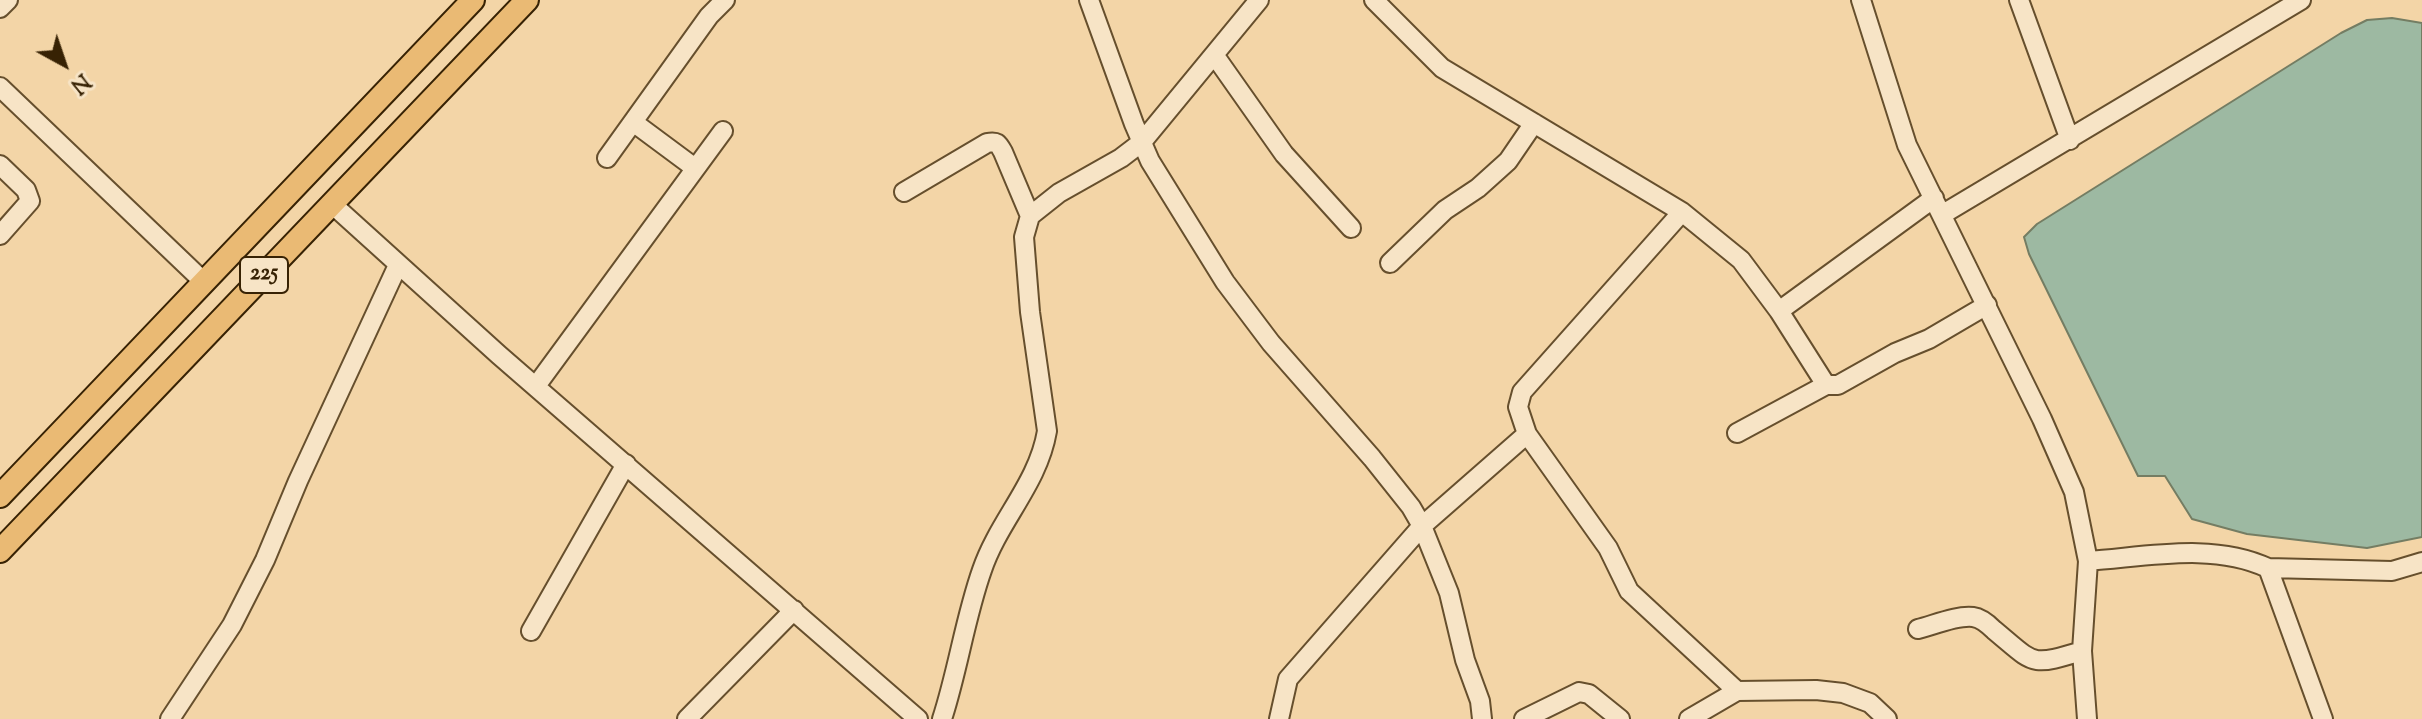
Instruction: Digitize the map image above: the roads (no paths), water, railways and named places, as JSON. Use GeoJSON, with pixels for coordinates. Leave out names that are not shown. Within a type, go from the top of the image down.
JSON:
{"type":"FeatureCollection","features":[{"type":"Feature","properties":{"kind":"main road","name":"225"},"geometry":{"type":"LineString","coordinates":[[2,491],[473,0]]}},
{"type":"Feature","properties":{"kind":"main road","name":"225"},"geometry":{"type":"LineString","coordinates":[[0,551],[527,0]]}},
{"type":"Feature","properties":{"kind":"street"},"geometry":{"type":"LineString","coordinates":[[0,8],[8,0]]}},
{"type":"Feature","properties":{"kind":"street"},"geometry":{"type":"LineString","coordinates":[[607,158],[709,16],[725,0]]}},
{"type":"Feature","properties":{"kind":"street"},"geometry":{"type":"LineString","coordinates":[[1089,0],[1150,161],[1225,282],[1271,343],[1372,458],[1422,526],[1449,593],[1465,660],[1480,701],[1482,719]]}},
{"type":"Feature","properties":{"kind":"street"},"geometry":{"type":"LineString","coordinates":[[942,719],[982,568],[1044,451],[1047,431],[1030,312],[1024,237],[1030,216],[1059,193],[1121,158],[1142,142],[1259,0]]}},
{"type":"Feature","properties":{"kind":"street"},"geometry":{"type":"LineString","coordinates":[[1374,0],[1442,68],[1682,212],[1741,260],[1779,311],[1826,385]]}},
{"type":"Feature","properties":{"kind":"street"},"geometry":{"type":"LineString","coordinates":[[1861,0],[1907,145],[1987,305],[2074,492],[2088,561],[2082,651],[2087,719]]}},
{"type":"Feature","properties":{"kind":"street"},"geometry":{"type":"LineString","coordinates":[[2019,0],[2070,140]]}},
{"type":"Feature","properties":{"kind":"street"},"geometry":{"type":"LineString","coordinates":[[1779,311],[1939,206],[2070,140],[2301,0]]}},
{"type":"Feature","properties":{"kind":"street"},"geometry":{"type":"LineString","coordinates":[[1215,56],[1284,154],[1351,228]]}},
{"type":"Feature","properties":{"kind":"street"},"geometry":{"type":"LineString","coordinates":[[0,87],[204,282]]}},
{"type":"Feature","properties":{"kind":"street"},"geometry":{"type":"LineString","coordinates":[[633,122],[695,168]]}},
{"type":"Feature","properties":{"kind":"street"},"geometry":{"type":"LineString","coordinates":[[1390,263],[1445,210],[1478,188],[1508,161],[1534,123]]}},
{"type":"Feature","properties":{"kind":"street"},"geometry":{"type":"LineString","coordinates":[[536,386],[723,131]]}},
{"type":"Feature","properties":{"kind":"street"},"geometry":{"type":"LineString","coordinates":[[904,192],[987,143],[994,142],[999,143],[1030,216]]}},
{"type":"Feature","properties":{"kind":"street"},"geometry":{"type":"LineString","coordinates":[[0,165],[26,190],[30,201],[0,235]]}},
{"type":"Feature","properties":{"kind":"street"},"geometry":{"type":"LineString","coordinates":[[332,204],[918,719]]}},
{"type":"Feature","properties":{"kind":"street"},"geometry":{"type":"LineString","coordinates":[[1682,212],[1522,392],[1518,407],[1527,434],[1608,548],[1629,591],[1737,691]]}},
{"type":"Feature","properties":{"kind":"street"},"geometry":{"type":"LineString","coordinates":[[170,719],[232,625],[265,560],[398,265]]}},
{"type":"Feature","properties":{"kind":"street"},"geometry":{"type":"LineString","coordinates":[[1737,433],[1826,385],[1838,385],[1895,353],[1929,339],[1987,305]]}},
{"type":"Feature","properties":{"kind":"street"},"geometry":{"type":"LineString","coordinates":[[1279,719],[1288,679],[1422,526],[1527,434]]}},
{"type":"Feature","properties":{"kind":"street"},"geometry":{"type":"LineString","coordinates":[[531,631],[626,464]]}},
{"type":"Feature","properties":{"kind":"street"},"geometry":{"type":"LineString","coordinates":[[2088,561],[2201,552],[2251,561],[2268,568],[2392,571],[2422,562]]}},
{"type":"Feature","properties":{"kind":"street"},"geometry":{"type":"LineString","coordinates":[[2268,568],[2323,719]]}},
{"type":"Feature","properties":{"kind":"street"},"geometry":{"type":"LineString","coordinates":[[696,715],[794,610]]}},
{"type":"Feature","properties":{"kind":"street"},"geometry":{"type":"LineString","coordinates":[[1918,629],[1971,616],[1980,619],[2019,653],[2036,662],[2082,651]]}},
{"type":"Feature","properties":{"kind":"street"},"geometry":{"type":"LineString","coordinates":[[1689,719],[1737,691],[1816,690],[1843,693],[1870,703],[1887,719]]}},
{"type":"Feature","properties":{"kind":"street"},"geometry":{"type":"LineString","coordinates":[[1524,719],[1579,692],[1589,694],[1620,719]]}}]}
